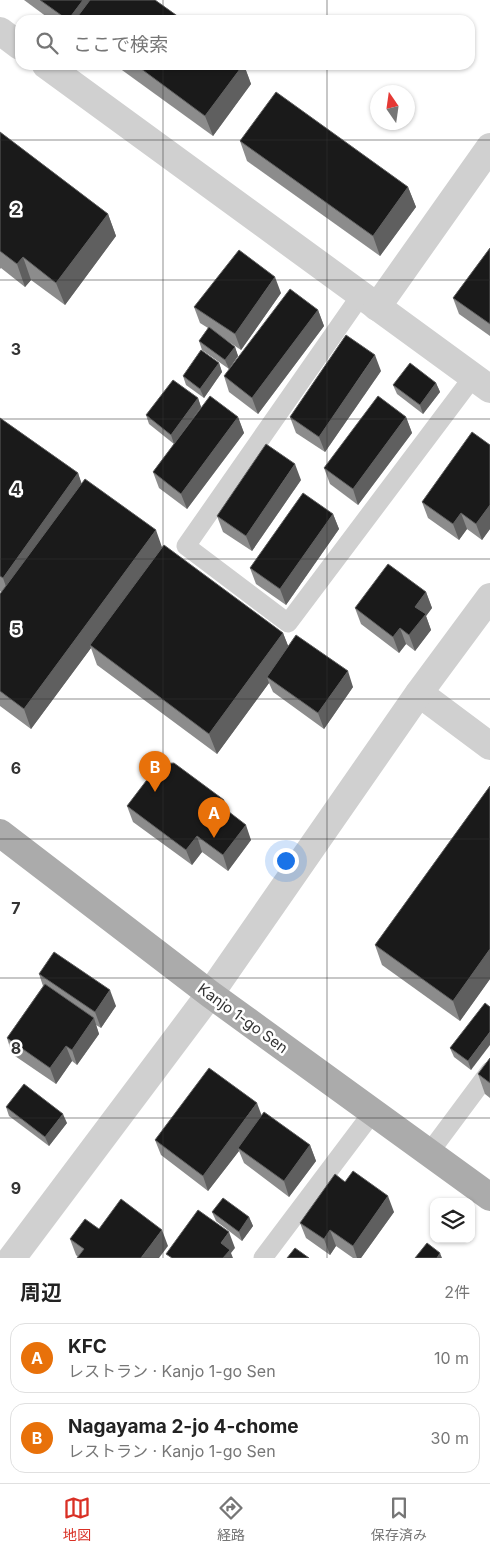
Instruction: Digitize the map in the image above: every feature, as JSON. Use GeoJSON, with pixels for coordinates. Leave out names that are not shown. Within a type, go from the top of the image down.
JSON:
{"type":"FeatureCollection","features":[{"type":"Feature","properties":{"kind":"main road","name":"Kanjo 1-go Sen"},"geometry":{"type":"LineString","coordinates":[[0,833],[210,994],[490,1197]]}},
{"type":"Feature","properties":{"kind":"street"},"geometry":{"type":"LineString","coordinates":[[0,31],[15,42]]}},
{"type":"Feature","properties":{"kind":"street"},"geometry":{"type":"LineString","coordinates":[[53,70],[481,383]]}},
{"type":"Feature","properties":{"kind":"street"},"geometry":{"type":"LineString","coordinates":[[369,301],[490,147]]}},
{"type":"Feature","properties":{"kind":"street"},"geometry":{"type":"LineString","coordinates":[[12,1258],[210,994],[418,693],[490,597]]}},
{"type":"Feature","properties":{"kind":"street"},"geometry":{"type":"LineString","coordinates":[[418,693],[490,746]]}},
{"type":"Feature","properties":{"kind":"lane"},"geometry":{"type":"LineString","coordinates":[[369,301],[186,546],[288,623],[481,383]]}},
{"type":"Feature","properties":{"kind":"lane"},"geometry":{"type":"LineString","coordinates":[[429,1153],[490,1071]]}},
{"type":"Feature","properties":{"kind":"lane"},"geometry":{"type":"LineString","coordinates":[[263,1258],[373,1112]]}},
{"type":"Feature","properties":{"kind":"building"},"geometry":{"type":"Polygon","coordinates":[[[40,0],[83,0],[72,15],[61,15],[40,0]]]}},
{"type":"Feature","properties":{"kind":"building"},"geometry":{"type":"Polygon","coordinates":[[[90,0],[155,0],[176,15],[79,15],[90,0]]]}},
{"type":"Feature","properties":{"kind":"building"},"geometry":{"type":"Polygon","coordinates":[[[143,70],[239,70],[205,116],[143,70]]]}},
{"type":"Feature","properties":{"kind":"building"},"geometry":{"type":"Polygon","coordinates":[[[276,92],[408,187],[373,236],[240,141],[276,92]]]}},
{"type":"Feature","properties":{"kind":"building"},"geometry":{"type":"Polygon","coordinates":[[[0,132],[108,214],[56,283],[23,257],[17,264],[0,251],[0,132]]]}},
{"type":"Feature","properties":{"kind":"building"},"geometry":{"type":"Polygon","coordinates":[[[490,248],[490,324],[453,298],[490,248]]]}},
{"type":"Feature","properties":{"kind":"building"},"geometry":{"type":"Polygon","coordinates":[[[239,250],[275,277],[235,334],[194,307],[239,250]]]}},
{"type":"Feature","properties":{"kind":"building"},"geometry":{"type":"Polygon","coordinates":[[[290,289],[318,310],[252,398],[224,376],[290,289]]]}},
{"type":"Feature","properties":{"kind":"building"},"geometry":{"type":"Polygon","coordinates":[[[209,327],[235,347],[225,360],[199,341],[209,327]]]}},
{"type":"Feature","properties":{"kind":"building"},"geometry":{"type":"Polygon","coordinates":[[[346,335],[375,355],[319,437],[290,417],[346,335]]]}},
{"type":"Feature","properties":{"kind":"building"},"geometry":{"type":"Polygon","coordinates":[[[201,350],[219,363],[200,389],[183,376],[201,350]]]}},
{"type":"Feature","properties":{"kind":"building"},"geometry":{"type":"Polygon","coordinates":[[[410,363],[436,383],[420,405],[393,385],[410,363]]]}},
{"type":"Feature","properties":{"kind":"building"},"geometry":{"type":"Polygon","coordinates":[[[173,380],[198,398],[171,435],[146,415],[173,380]]]}},
{"type":"Feature","properties":{"kind":"building"},"geometry":{"type":"Polygon","coordinates":[[[210,396],[238,417],[181,494],[153,472],[210,396]]]}},
{"type":"Feature","properties":{"kind":"building"},"geometry":{"type":"Polygon","coordinates":[[[378,396],[406,417],[353,489],[324,468],[378,396]]]}},
{"type":"Feature","properties":{"kind":"building"},"geometry":{"type":"Polygon","coordinates":[[[0,418],[78,473],[3,578],[0,576],[0,418]]]}},
{"type":"Feature","properties":{"kind":"building"},"geometry":{"type":"Polygon","coordinates":[[[472,432],[490,445],[490,505],[476,524],[461,513],[453,524],[422,502],[472,432]]]}},
{"type":"Feature","properties":{"kind":"building"},"geometry":{"type":"Polygon","coordinates":[[[266,444],[295,464],[246,536],[217,516],[266,444]]]}},
{"type":"Feature","properties":{"kind":"building"},"geometry":{"type":"Polygon","coordinates":[[[85,479],[156,530],[24,709],[0,691],[0,594],[85,479]]]}},
{"type":"Feature","properties":{"kind":"building"},"geometry":{"type":"Polygon","coordinates":[[[303,493],[333,514],[280,589],[250,568],[303,493]]]}},
{"type":"Feature","properties":{"kind":"building"},"geometry":{"type":"Polygon","coordinates":[[[164,545],[283,633],[209,734],[90,645],[164,545]]]}},
{"type":"Feature","properties":{"kind":"building"},"geometry":{"type":"Polygon","coordinates":[[[388,564],[426,592],[415,607],[426,614],[409,635],[400,628],[393,637],[355,608],[388,564]]]}},
{"type":"Feature","properties":{"kind":"building"},"geometry":{"type":"Polygon","coordinates":[[[296,635],[348,671],[318,713],[267,677],[296,635]]]}},
{"type":"Feature","properties":{"kind":"building"},"geometry":{"type":"Polygon","coordinates":[[[174,763],[224,800],[220,805],[246,825],[223,855],[197,836],[186,850],[127,806],[159,764],[174,763]]]}},
{"type":"Feature","properties":{"kind":"building"},"geometry":{"type":"Polygon","coordinates":[[[490,786],[490,949],[453,1001],[375,945],[490,786]]]}},
{"type":"Feature","properties":{"kind":"building"},"geometry":{"type":"Polygon","coordinates":[[[54,952],[110,990],[95,1012],[39,974],[54,952]]]}},
{"type":"Feature","properties":{"kind":"building"},"geometry":{"type":"Polygon","coordinates":[[[45,984],[94,1018],[72,1050],[66,1046],[50,1068],[7,1038],[45,984]]]}},
{"type":"Feature","properties":{"kind":"building"},"geometry":{"type":"Polygon","coordinates":[[[485,1003],[490,1007],[490,1032],[468,1061],[450,1048],[485,1003]]]}},
{"type":"Feature","properties":{"kind":"building"},"geometry":{"type":"Polygon","coordinates":[[[490,1058],[490,1083],[478,1074],[490,1058]]]}},
{"type":"Feature","properties":{"kind":"building"},"geometry":{"type":"Polygon","coordinates":[[[209,1068],[257,1103],[203,1176],[155,1140],[209,1068]]]}},
{"type":"Feature","properties":{"kind":"building"},"geometry":{"type":"Polygon","coordinates":[[[24,1084],[63,1114],[45,1137],[6,1107],[24,1084]]]}},
{"type":"Feature","properties":{"kind":"building"},"geometry":{"type":"Polygon","coordinates":[[[264,1112],[310,1145],[284,1181],[238,1148],[264,1112]]]}},
{"type":"Feature","properties":{"kind":"building"},"geometry":{"type":"Polygon","coordinates":[[[353,1171],[388,1196],[353,1246],[330,1230],[324,1239],[300,1223],[335,1174],[345,1182],[353,1171]]]}},
{"type":"Feature","properties":{"kind":"building"},"geometry":{"type":"Polygon","coordinates":[[[223,1198],[249,1217],[239,1232],[212,1212],[223,1198]]]}},
{"type":"Feature","properties":{"kind":"building"},"geometry":{"type":"Polygon","coordinates":[[[121,1199],[162,1230],[141,1258],[77,1258],[84,1249],[70,1239],[85,1219],[99,1229],[121,1199]]]}},
{"type":"Feature","properties":{"kind":"building"},"geometry":{"type":"Polygon","coordinates":[[[198,1210],[229,1232],[221,1243],[230,1250],[223,1258],[172,1258],[166,1254],[198,1210]]]}},
{"type":"Feature","properties":{"kind":"building"},"geometry":{"type":"Polygon","coordinates":[[[427,1243],[440,1253],[437,1258],[415,1258],[427,1243]]]}},
{"type":"Feature","properties":{"kind":"building"},"geometry":{"type":"Polygon","coordinates":[[[295,1248],[309,1258],[287,1258],[295,1248]]]}},
{"type":"Feature","properties":{"kind":"place","name":"Nagayama 2-jo 4-chome"},"geometry":{"type":"Point","coordinates":[155,792]}},
{"type":"Feature","properties":{"kind":"place","name":"KFC"},"geometry":{"type":"Point","coordinates":[214,838]}}]}
